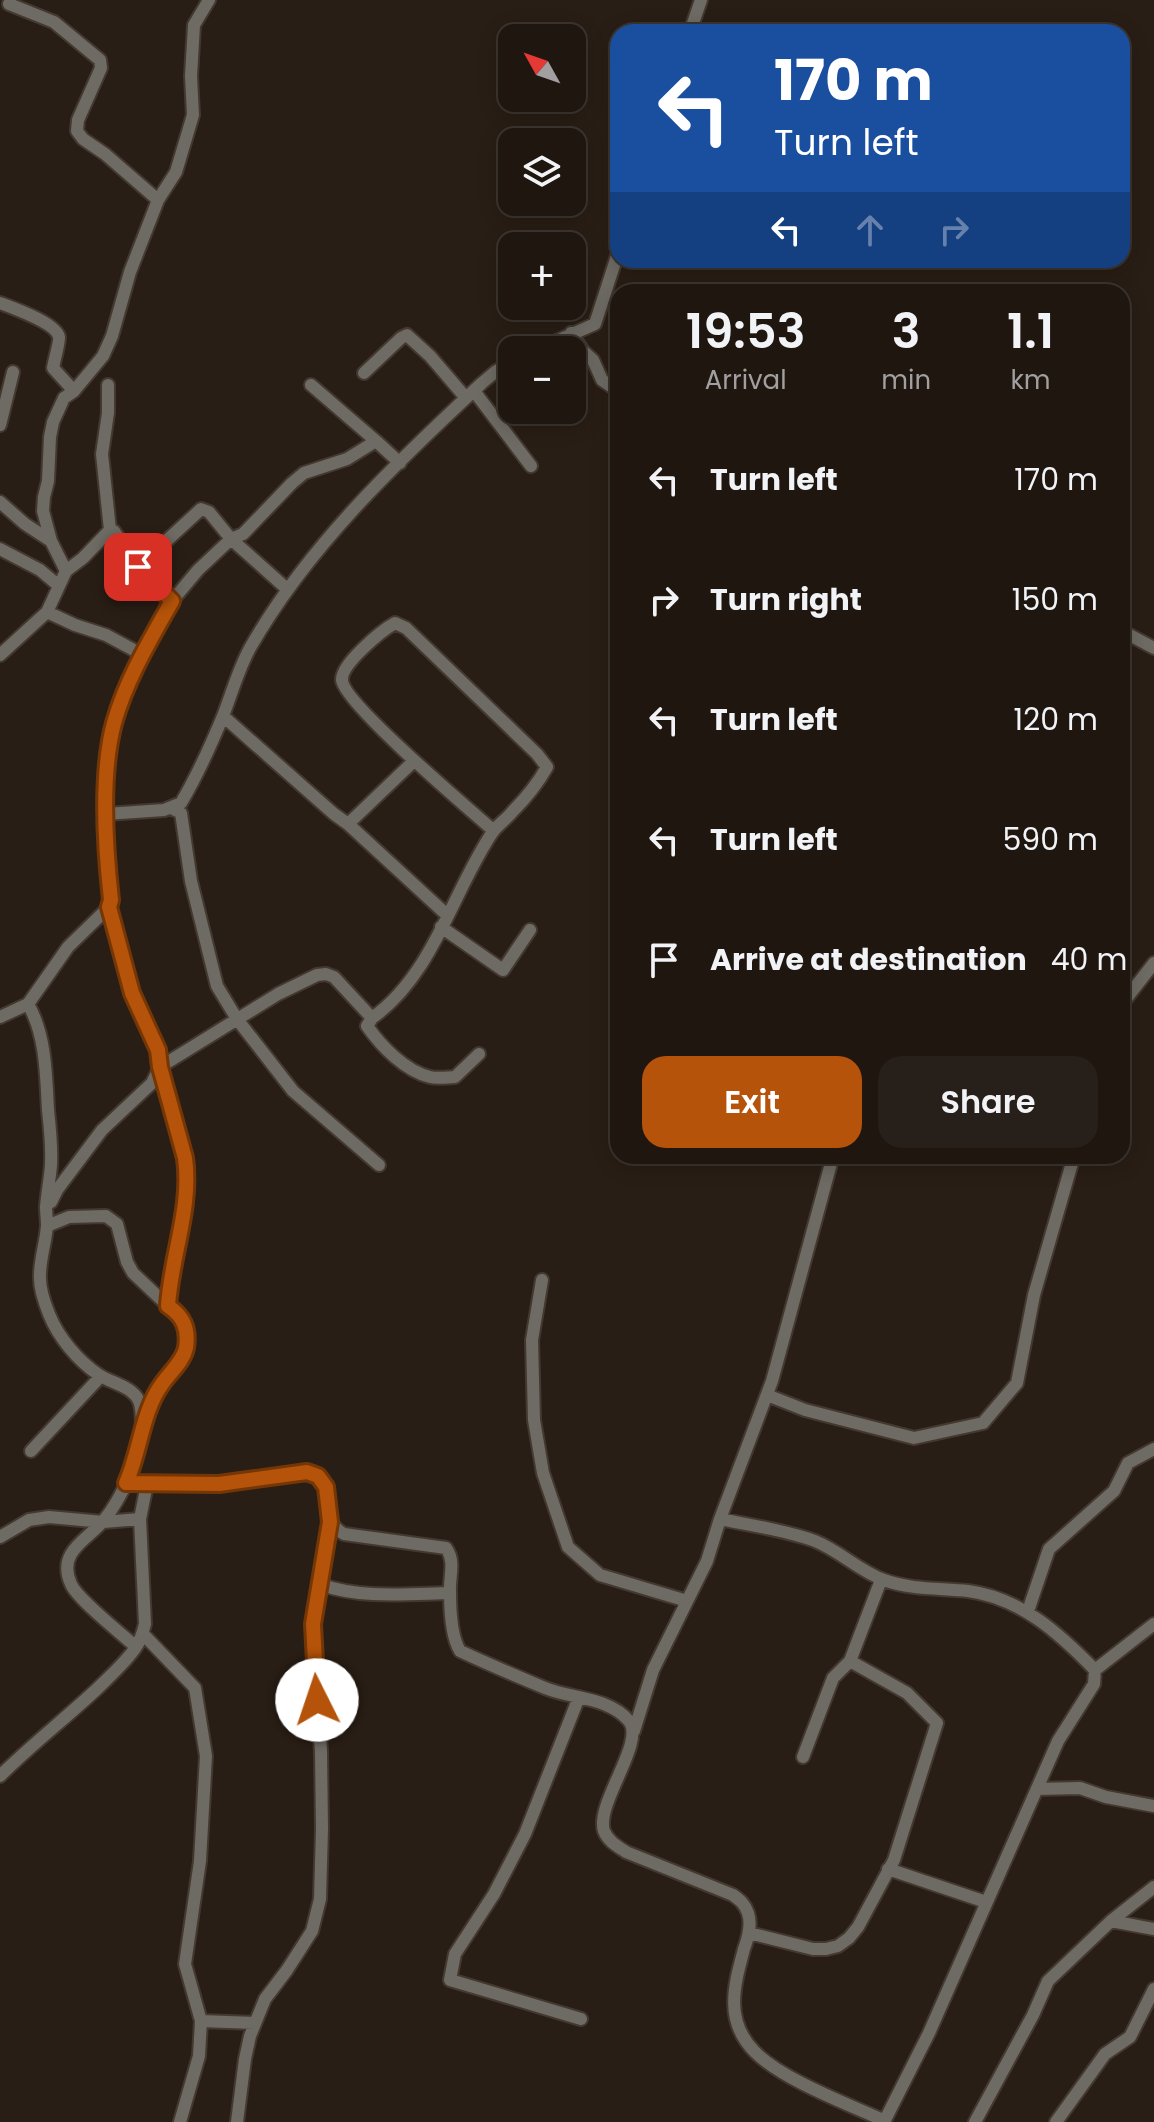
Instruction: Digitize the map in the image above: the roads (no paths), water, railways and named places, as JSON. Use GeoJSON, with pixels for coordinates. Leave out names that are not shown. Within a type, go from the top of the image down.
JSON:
{"type":"FeatureCollection","features":[{"type":"Feature","properties":{"kind":"street"},"geometry":{"type":"LineString","coordinates":[[66,571],[51,541],[43,511],[50,437],[64,398],[74,391],[103,356],[112,336],[130,272],[158,200],[176,172],[193,115],[191,76],[194,25],[209,0]]}},
{"type":"Feature","properties":{"kind":"street"},"geometry":{"type":"LineString","coordinates":[[693,24],[701,0]]}},
{"type":"Feature","properties":{"kind":"street"},"geometry":{"type":"LineString","coordinates":[[9,4],[54,22],[100,60],[101,68],[78,120],[77,131],[158,200]]}},
{"type":"Feature","properties":{"kind":"street"},"geometry":{"type":"LineString","coordinates":[[565,336],[595,324],[613,268]]}},
{"type":"Feature","properties":{"kind":"street"},"geometry":{"type":"LineString","coordinates":[[0,303],[31,315],[55,330],[59,341],[53,368],[74,391]]}},
{"type":"Feature","properties":{"kind":"street"},"geometry":{"type":"LineString","coordinates":[[571,333],[593,360],[602,380],[610,386]]}},
{"type":"Feature","properties":{"kind":"street"},"geometry":{"type":"LineString","coordinates":[[364,373],[407,335],[470,394],[531,466]]}},
{"type":"Feature","properties":{"kind":"street"},"geometry":{"type":"LineString","coordinates":[[106,814],[164,810],[181,803],[223,716],[239,670],[287,589],[349,516],[400,463],[498,370]]}},
{"type":"Feature","properties":{"kind":"street"},"geometry":{"type":"LineString","coordinates":[[0,425],[13,372]]}},
{"type":"Feature","properties":{"kind":"street"},"geometry":{"type":"LineString","coordinates":[[0,655],[47,612],[66,571],[110,530],[102,454],[108,413],[108,385]]}},
{"type":"Feature","properties":{"kind":"street"},"geometry":{"type":"LineString","coordinates":[[311,385],[400,463]]}},
{"type":"Feature","properties":{"kind":"street"},"geometry":{"type":"LineString","coordinates":[[0,1017],[28,1004],[68,947],[109,907],[106,850],[108,752],[128,682],[172,601],[198,570],[231,539],[243,534],[304,473],[347,459],[376,441]]}},
{"type":"Feature","properties":{"kind":"street"},"geometry":{"type":"LineString","coordinates":[[0,502],[51,541]]}},
{"type":"Feature","properties":{"kind":"street"},"geometry":{"type":"LineString","coordinates":[[138,567],[201,509],[209,512],[231,539],[287,589]]}},
{"type":"Feature","properties":{"kind":"street"},"geometry":{"type":"LineString","coordinates":[[110,530],[114,531],[138,567],[172,601]]}},
{"type":"Feature","properties":{"kind":"street"},"geometry":{"type":"LineString","coordinates":[[0,549],[40,570],[59,586]]}},
{"type":"Feature","properties":{"kind":"street"},"geometry":{"type":"LineString","coordinates":[[47,612],[106,635],[143,655]]}},
{"type":"Feature","properties":{"kind":"street"},"geometry":{"type":"LineString","coordinates":[[479,1054],[455,1077],[430,1077],[409,1068],[367,1026],[403,989],[426,955],[493,830],[512,813],[547,767],[406,628],[395,623],[346,668],[342,683],[372,720],[414,761],[493,830]]}},
{"type":"Feature","properties":{"kind":"street"},"geometry":{"type":"LineString","coordinates":[[1130,635],[1154,648]]}},
{"type":"Feature","properties":{"kind":"street"},"geometry":{"type":"LineString","coordinates":[[223,716],[348,824],[444,921],[503,970],[530,930]]}},
{"type":"Feature","properties":{"kind":"street"},"geometry":{"type":"LineString","coordinates":[[348,824],[414,761]]}},
{"type":"Feature","properties":{"kind":"street"},"geometry":{"type":"LineString","coordinates":[[171,808],[181,813],[191,881],[217,986],[237,1019],[293,1091],[379,1165]]}},
{"type":"Feature","properties":{"kind":"street"},"geometry":{"type":"LineString","coordinates":[[109,907],[132,993],[158,1050],[185,1158],[187,1174],[183,1219],[170,1277],[168,1306]]}},
{"type":"Feature","properties":{"kind":"street"},"geometry":{"type":"LineString","coordinates":[[1130,994],[1154,963]]}},
{"type":"Feature","properties":{"kind":"street"},"geometry":{"type":"LineString","coordinates":[[46,1212],[57,1190],[102,1130],[152,1083],[160,1067],[278,994],[317,975],[326,974],[334,977],[372,1018]]}},
{"type":"Feature","properties":{"kind":"street"},"geometry":{"type":"LineString","coordinates":[[28,1004],[35,1016],[45,1065],[51,1164],[40,1280],[50,1316],[69,1346],[101,1376],[132,1392],[139,1401],[142,1433]]}},
{"type":"Feature","properties":{"kind":"street"},"geometry":{"type":"LineString","coordinates":[[831,1164],[767,1395],[707,1561],[653,1670],[630,1746],[603,1816],[604,1833],[626,1852],[733,1895],[744,1904],[749,1916],[749,1933],[733,1997],[741,2034],[754,2051],[772,2066],[885,2122],[929,2033],[1058,1741],[1094,1684],[1095,1670],[1154,1624]]}},
{"type":"Feature","properties":{"kind":"street"},"geometry":{"type":"LineString","coordinates":[[767,1395],[805,1410],[914,1438],[983,1423],[1017,1383],[1034,1295],[1072,1164]]}},
{"type":"Feature","properties":{"kind":"street"},"geometry":{"type":"LineString","coordinates":[[47,1226],[69,1217],[106,1216],[117,1224],[133,1273],[184,1322],[186,1347],[183,1357],[158,1390],[126,1483],[103,1522],[71,1553],[68,1568],[70,1584],[80,1596],[136,1647]]}},
{"type":"Feature","properties":{"kind":"street"},"geometry":{"type":"LineString","coordinates":[[542,1280],[532,1340],[534,1420],[543,1473],[568,1547],[600,1575],[687,1601]]}},
{"type":"Feature","properties":{"kind":"street"},"geometry":{"type":"LineString","coordinates":[[31,1451],[101,1376]]}},
{"type":"Feature","properties":{"kind":"street"},"geometry":{"type":"LineString","coordinates":[[1028,1611],[1049,1549],[1114,1491],[1128,1463],[1154,1449]]}},
{"type":"Feature","properties":{"kind":"street"},"geometry":{"type":"LineString","coordinates":[[126,1483],[219,1484],[307,1472],[318,1476],[326,1487],[330,1522],[313,1624],[321,1752],[320,1899],[312,1931],[265,1999],[250,2036],[237,2122]]}},
{"type":"Feature","properties":{"kind":"street"},"geometry":{"type":"LineString","coordinates":[[0,1776],[75,1710],[136,1647],[143,1634],[140,1519],[147,1484]]}},
{"type":"Feature","properties":{"kind":"street"},"geometry":{"type":"LineString","coordinates":[[0,1537],[29,1520],[49,1517],[103,1522],[140,1519]]}},
{"type":"Feature","properties":{"kind":"street"},"geometry":{"type":"LineString","coordinates":[[720,1519],[815,1541],[881,1580],[902,1586],[972,1592],[1005,1600],[1028,1611],[1095,1670]]}},
{"type":"Feature","properties":{"kind":"street"},"geometry":{"type":"LineString","coordinates":[[330,1522],[344,1534],[446,1548],[453,1560],[450,1593],[455,1640],[460,1651],[546,1689],[598,1701],[623,1714],[634,1731]]}},
{"type":"Feature","properties":{"kind":"street"},"geometry":{"type":"LineString","coordinates":[[803,1757],[833,1678],[850,1661],[881,1580]]}},
{"type":"Feature","properties":{"kind":"street"},"geometry":{"type":"LineString","coordinates":[[319,1584],[337,1591],[390,1595],[450,1593]]}},
{"type":"Feature","properties":{"kind":"street"},"geometry":{"type":"LineString","coordinates":[[143,1634],[195,1688],[206,1756],[200,1861],[185,1964],[201,2021],[199,2056],[180,2122]]}},
{"type":"Feature","properties":{"kind":"street"},"geometry":{"type":"LineString","coordinates":[[749,1933],[813,1949],[838,1946],[858,1927],[894,1860],[937,1723],[907,1693],[850,1661]]}},
{"type":"Feature","properties":{"kind":"street"},"geometry":{"type":"LineString","coordinates":[[579,1697],[525,1834],[494,1894],[455,1954],[450,1980],[581,2019]]}},
{"type":"Feature","properties":{"kind":"street"},"geometry":{"type":"LineString","coordinates":[[1037,1789],[1080,1788],[1106,1797],[1154,1806]]}},
{"type":"Feature","properties":{"kind":"street"},"geometry":{"type":"LineString","coordinates":[[888,1869],[986,1902]]}},
{"type":"Feature","properties":{"kind":"street"},"geometry":{"type":"LineString","coordinates":[[975,2122],[1048,1981],[1111,1921],[1154,1887]]}},
{"type":"Feature","properties":{"kind":"street"},"geometry":{"type":"LineString","coordinates":[[1111,1921],[1154,1929]]}},
{"type":"Feature","properties":{"kind":"street"},"geometry":{"type":"LineString","coordinates":[[1056,2122],[1105,2054],[1130,2037],[1154,1989]]}},
{"type":"Feature","properties":{"kind":"street"},"geometry":{"type":"LineString","coordinates":[[201,2021],[255,2023]]}}]}
